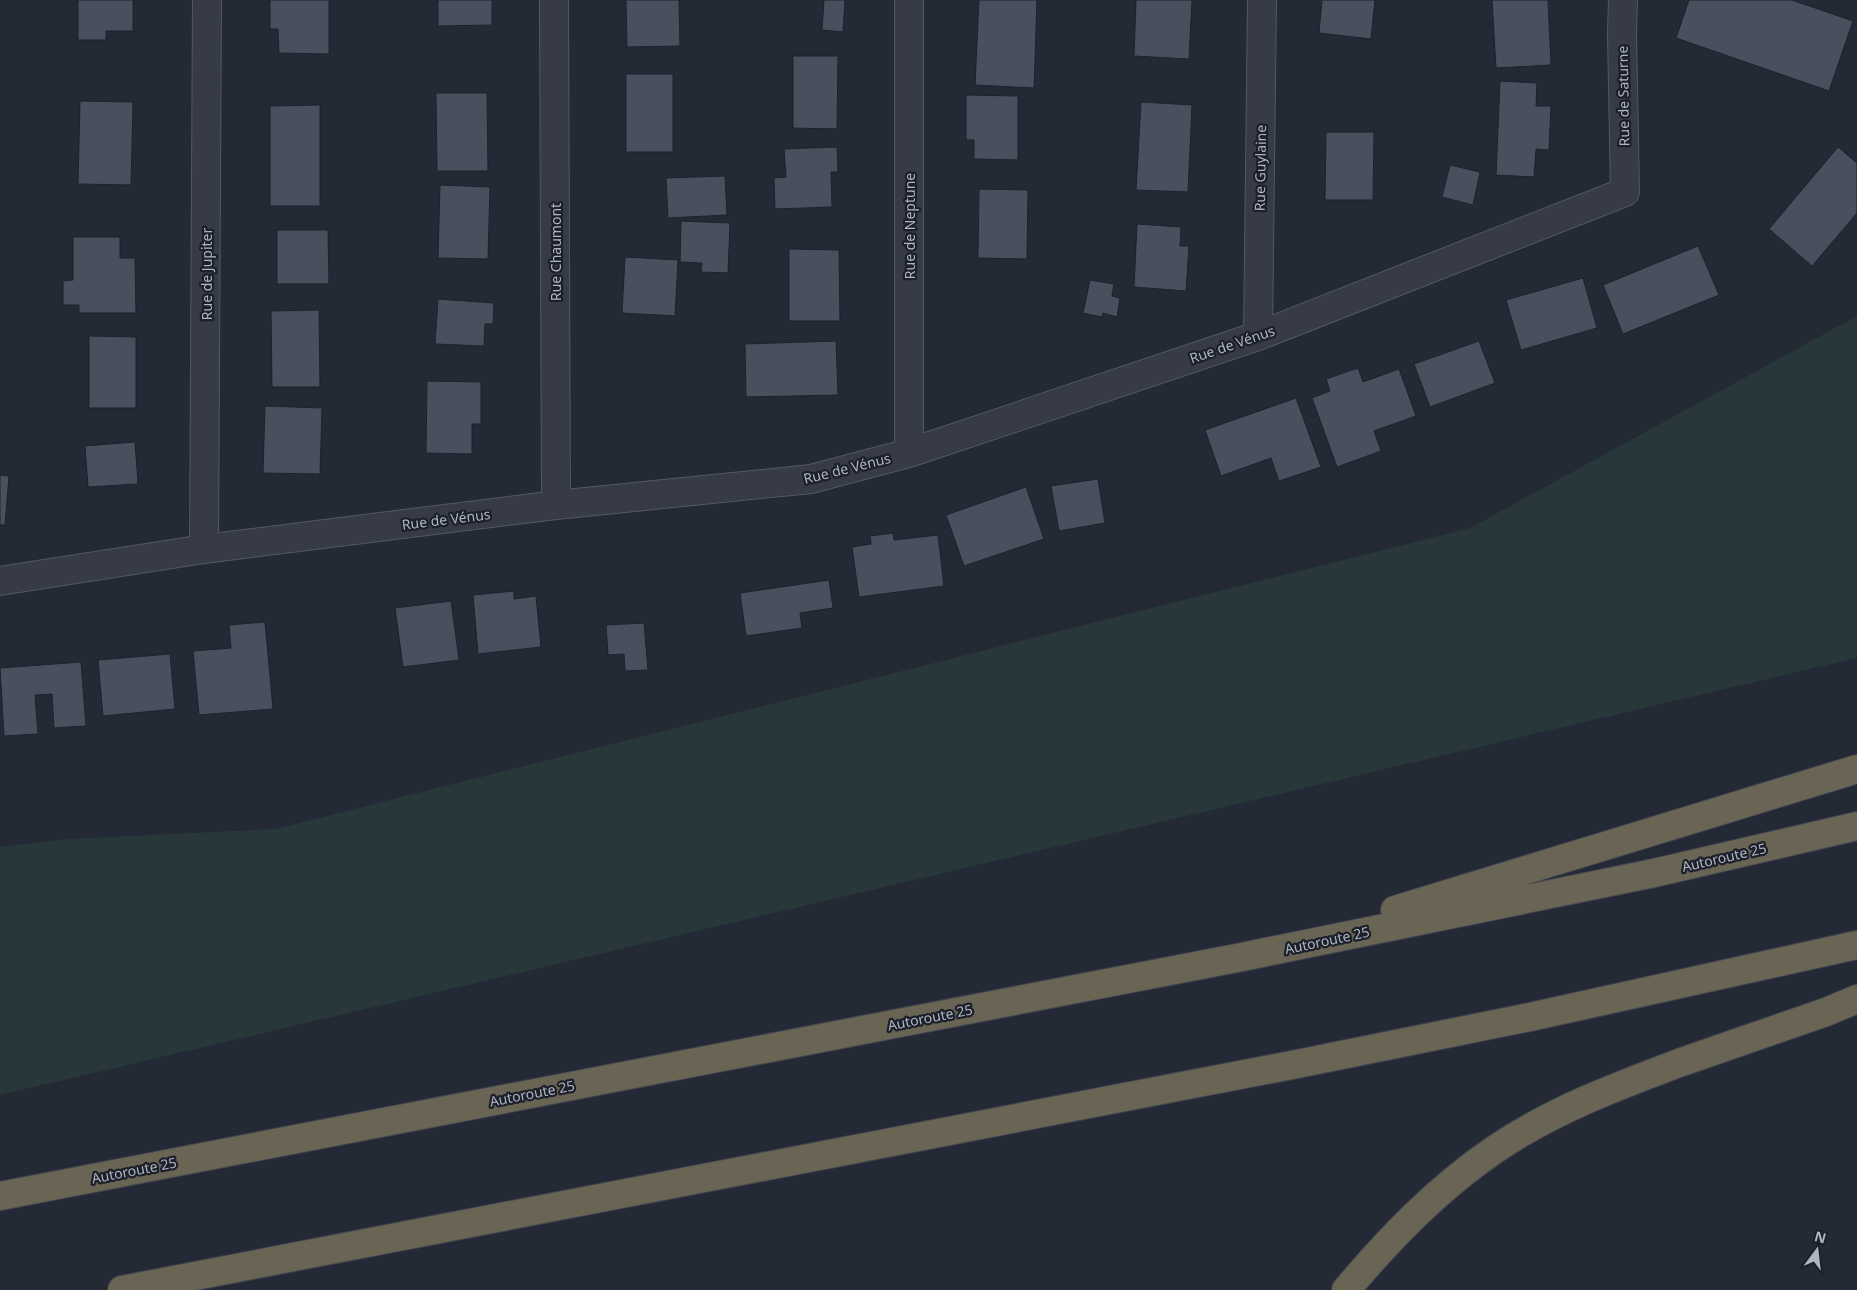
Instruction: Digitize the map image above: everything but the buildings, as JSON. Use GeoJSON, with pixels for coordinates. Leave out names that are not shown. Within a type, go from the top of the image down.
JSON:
{"type":"FeatureCollection","features":[{"type":"Feature","properties":{"kind":"highway"},"geometry":{"type":"LineString","coordinates":[[1237,958],[1857,769]]}},
{"type":"Feature","properties":{"kind":"highway","name":"Autoroute 25"},"geometry":{"type":"LineString","coordinates":[[0,1196],[1237,958],[1663,871],[1857,826]]}},
{"type":"Feature","properties":{"kind":"highway"},"geometry":{"type":"LineString","coordinates":[[122,1290],[1297,1064],[1540,1015],[1857,945]]}},
{"type":"Feature","properties":{"kind":"highway"},"geometry":{"type":"LineString","coordinates":[[1346,1290],[1399,1230],[1430,1200],[1463,1172],[1495,1149],[1533,1126],[1622,1084],[1826,1012],[1857,999]]}},
{"type":"Feature","properties":{"kind":"street","name":"Rue de Jupiter"},"geometry":{"type":"LineString","coordinates":[[204,549],[207,0]]}},
{"type":"Feature","properties":{"kind":"street","name":"Rue Chaumont"},"geometry":{"type":"LineString","coordinates":[[554,0],[556,505]]}},
{"type":"Feature","properties":{"kind":"street","name":"Rue de Neptune"},"geometry":{"type":"LineString","coordinates":[[909,0],[909,453]]}},
{"type":"Feature","properties":{"kind":"street","name":"Rue Guylaine"},"geometry":{"type":"LineString","coordinates":[[1258,336],[1262,0]]}},
{"type":"Feature","properties":{"kind":"street","name":"Rue de Saturne"},"geometry":{"type":"LineString","coordinates":[[1623,0],[1624,192]]}},
{"type":"Feature","properties":{"kind":"street","name":"Rue de Vénus"},"geometry":{"type":"LineString","coordinates":[[0,581],[204,549],[556,505],[811,479],[909,453],[1258,336],[1624,192]]}},
{"type":"Feature","properties":{"kind":"shaded area"},"geometry":{"type":"Polygon","coordinates":[[[1857,316],[1857,658],[0,1095],[0,847],[68,839],[275,829],[1470,528],[1857,316]]]}}]}
